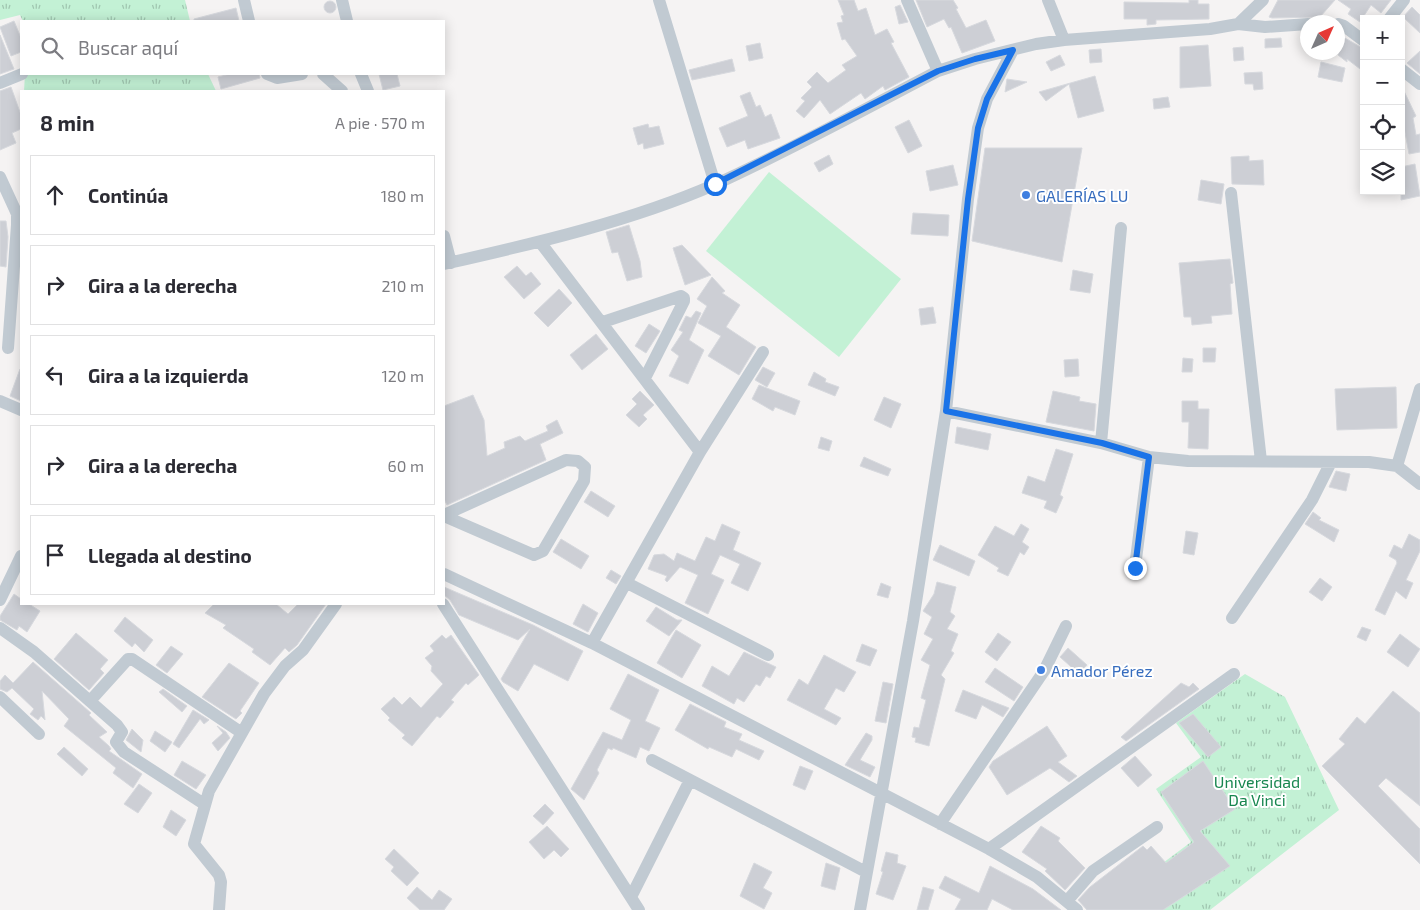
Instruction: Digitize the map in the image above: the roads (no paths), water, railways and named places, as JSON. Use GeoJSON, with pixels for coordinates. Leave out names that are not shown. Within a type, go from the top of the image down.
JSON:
{"type":"FeatureCollection","features":[{"type":"Feature","properties":{"kind":"street"},"geometry":{"type":"LineString","coordinates":[[244,0],[249,20]]}},
{"type":"Feature","properties":{"kind":"street"},"geometry":{"type":"LineString","coordinates":[[342,0],[347,20]]}},
{"type":"Feature","properties":{"kind":"street"},"geometry":{"type":"LineString","coordinates":[[659,0],[715,184]]}},
{"type":"Feature","properties":{"kind":"street"},"geometry":{"type":"LineString","coordinates":[[907,0],[938,71]]}},
{"type":"Feature","properties":{"kind":"street"},"geometry":{"type":"LineString","coordinates":[[1048,0],[1064,40]]}},
{"type":"Feature","properties":{"kind":"street"},"geometry":{"type":"LineString","coordinates":[[1238,24],[1263,0]]}},
{"type":"Feature","properties":{"kind":"street"},"geometry":{"type":"LineString","coordinates":[[1392,15],[1404,0]]}},
{"type":"Feature","properties":{"kind":"street"},"geometry":{"type":"LineString","coordinates":[[445,245],[447,264],[540,242],[655,206],[715,184],[938,71],[975,59],[1064,40],[1210,29],[1238,24],[1265,28],[1300,25]]}},
{"type":"Feature","properties":{"kind":"street"},"geometry":{"type":"LineString","coordinates":[[1345,27],[1360,38]]}},
{"type":"Feature","properties":{"kind":"street"},"geometry":{"type":"LineString","coordinates":[[860,910],[866,872],[883,795],[946,411],[967,209],[978,128],[987,99],[1013,50]]}},
{"type":"Feature","properties":{"kind":"street"},"geometry":{"type":"LineString","coordinates":[[1405,73],[1420,84]]}},
{"type":"Feature","properties":{"kind":"street"},"geometry":{"type":"LineString","coordinates":[[0,84],[20,75]]}},
{"type":"Feature","properties":{"kind":"street"},"geometry":{"type":"LineString","coordinates":[[270,75],[277,78],[296,75]]}},
{"type":"Feature","properties":{"kind":"street"},"geometry":{"type":"LineString","coordinates":[[324,75],[341,90]]}},
{"type":"Feature","properties":{"kind":"street"},"geometry":{"type":"LineString","coordinates":[[361,75],[368,90]]}},
{"type":"Feature","properties":{"kind":"street"},"geometry":{"type":"LineString","coordinates":[[0,176],[17,214],[10,348]]}},
{"type":"Feature","properties":{"kind":"street"},"geometry":{"type":"LineString","coordinates":[[1231,193],[1261,461]]}},
{"type":"Feature","properties":{"kind":"street"},"geometry":{"type":"LineString","coordinates":[[1102,443],[1120,228]]}},
{"type":"Feature","properties":{"kind":"street"},"geometry":{"type":"LineString","coordinates":[[540,242],[603,322],[700,452]]}},
{"type":"Feature","properties":{"kind":"street"},"geometry":{"type":"LineString","coordinates":[[603,322],[681,296],[684,298],[673,325],[645,378]]}},
{"type":"Feature","properties":{"kind":"street"},"geometry":{"type":"LineString","coordinates":[[592,643],[700,452],[762,352]]}},
{"type":"Feature","properties":{"kind":"street"},"geometry":{"type":"LineString","coordinates":[[1397,466],[1420,389]]}},
{"type":"Feature","properties":{"kind":"street"},"geometry":{"type":"LineString","coordinates":[[0,401],[20,410]]}},
{"type":"Feature","properties":{"kind":"street"},"geometry":{"type":"LineString","coordinates":[[946,411],[1102,443],[1149,457],[1188,461],[1369,462],[1397,466],[1420,484]]}},
{"type":"Feature","properties":{"kind":"street"},"geometry":{"type":"LineString","coordinates":[[1135,568],[1149,457]]}},
{"type":"Feature","properties":{"kind":"street"},"geometry":{"type":"LineString","coordinates":[[445,515],[534,555],[538,555],[543,551],[584,481],[585,467],[578,461],[566,460],[445,515]]}},
{"type":"Feature","properties":{"kind":"street"},"geometry":{"type":"LineString","coordinates":[[1232,618],[1312,500],[1331,462]]}},
{"type":"Feature","properties":{"kind":"street"},"geometry":{"type":"LineString","coordinates":[[0,600],[20,558]]}},
{"type":"Feature","properties":{"kind":"street"},"geometry":{"type":"LineString","coordinates":[[445,574],[592,643],[989,849],[1029,872],[1077,910]]}},
{"type":"Feature","properties":{"kind":"street"},"geometry":{"type":"LineString","coordinates":[[627,583],[768,655]]}},
{"type":"Feature","properties":{"kind":"street"},"geometry":{"type":"LineString","coordinates":[[218,910],[221,882],[219,875],[194,844],[204,804],[264,694],[285,666],[303,650],[335,605]]}},
{"type":"Feature","properties":{"kind":"street"},"geometry":{"type":"LineString","coordinates":[[443,605],[639,910]]}},
{"type":"Feature","properties":{"kind":"street"},"geometry":{"type":"LineString","coordinates":[[940,824],[1044,670],[1066,626]]}},
{"type":"Feature","properties":{"kind":"street"},"geometry":{"type":"LineString","coordinates":[[0,628],[34,652],[120,728],[122,732],[116,742],[124,752],[204,804]]}},
{"type":"Feature","properties":{"kind":"street"},"geometry":{"type":"LineString","coordinates":[[90,701],[128,659],[132,659],[242,733]]}},
{"type":"Feature","properties":{"kind":"street"},"geometry":{"type":"LineString","coordinates":[[989,849],[1234,674]]}},
{"type":"Feature","properties":{"kind":"street"},"geometry":{"type":"LineString","coordinates":[[0,697],[39,734]]}},
{"type":"Feature","properties":{"kind":"street"},"geometry":{"type":"LineString","coordinates":[[652,760],[689,782],[866,872]]}},
{"type":"Feature","properties":{"kind":"street"},"geometry":{"type":"LineString","coordinates":[[631,896],[689,782]]}},
{"type":"Feature","properties":{"kind":"street"},"geometry":{"type":"LineString","coordinates":[[1067,901],[1093,871],[1156,827]]}},
{"type":"Feature","properties":{"kind":"place","name":"GALERÍAS LU"},"geometry":{"type":"Point","coordinates":[1026,195]}},
{"type":"Feature","properties":{"kind":"place","name":"Amador Pérez"},"geometry":{"type":"Point","coordinates":[1041,670]}},
{"type":"Feature","properties":{"kind":"park label","name":"Universidad Da Vinci"},"geometry":{"type":"Point","coordinates":[1257,790]}}]}
